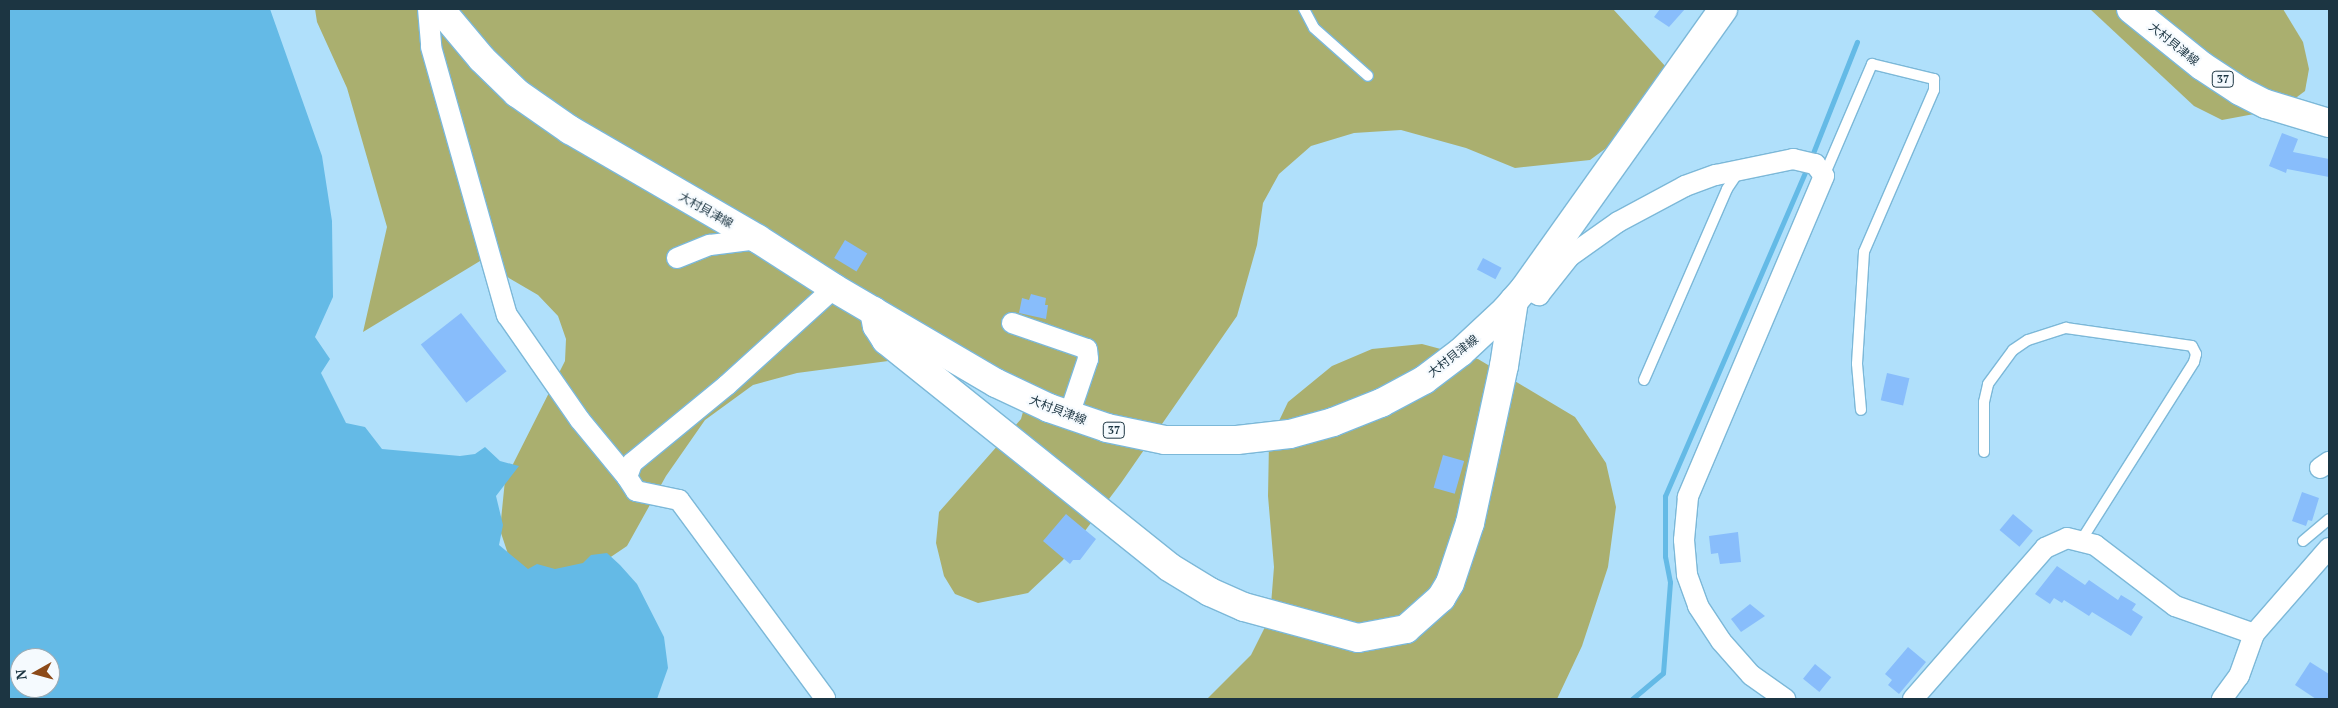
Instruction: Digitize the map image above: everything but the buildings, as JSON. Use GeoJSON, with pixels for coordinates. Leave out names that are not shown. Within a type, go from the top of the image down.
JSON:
{"type":"FeatureCollection","features":[{"type":"Feature","properties":{"kind":"main road","name":"大村貝津線"},"geometry":{"type":"LineString","coordinates":[[440,9],[482,59],[517,93],[600,148],[758,239],[834,288],[996,383],[1069,415],[1107,428],[1165,440],[1237,440],[1290,434],[1334,422],[1381,403],[1424,380],[1461,352],[1520,294],[1723,9]]}},
{"type":"Feature","properties":{"kind":"main road","name":"大村貝津線"},"geometry":{"type":"LineString","coordinates":[[2131,9],[2202,66],[2240,91],[2266,104],[2329,123]]}},
{"type":"Feature","properties":{"kind":"main road"},"geometry":{"type":"LineString","coordinates":[[874,311],[877,326],[886,340],[1168,567],[1210,592],[1244,607],[1358,638],[1406,629],[1441,598],[1450,583],[1470,523],[1520,294]]}},
{"type":"Feature","properties":{"kind":"street"},"geometry":{"type":"LineString","coordinates":[[428,9],[431,47],[507,315],[580,420],[627,477],[636,491],[679,500],[825,698]]}},
{"type":"Feature","properties":{"kind":"street"},"geometry":{"type":"LineString","coordinates":[[1520,294],[1539,295],[1570,256],[1656,199],[1739,170],[1793,159],[1815,164],[1824,176],[1688,497],[1684,540],[1687,575],[1698,606],[1721,640],[1751,675],[1785,699]]}},
{"type":"Feature","properties":{"kind":"street"},"geometry":{"type":"LineString","coordinates":[[678,258],[710,245],[758,239]]}},
{"type":"Feature","properties":{"kind":"street"},"geometry":{"type":"LineString","coordinates":[[627,477],[632,463],[726,385],[834,288]]}},
{"type":"Feature","properties":{"kind":"street"},"geometry":{"type":"LineString","coordinates":[[1012,323],[1087,349],[1088,359],[1069,415]]}},
{"type":"Feature","properties":{"kind":"street"},"geometry":{"type":"LineString","coordinates":[[1914,699],[2046,548],[2067,538],[2095,544],[2176,606],[2254,634]]}},
{"type":"Feature","properties":{"kind":"street"},"geometry":{"type":"LineString","coordinates":[[2222,699],[2239,676],[2254,634],[2329,548]]}},
{"type":"Feature","properties":{"kind":"lane"},"geometry":{"type":"LineString","coordinates":[[1304,9],[1314,28],[1368,76]]}},
{"type":"Feature","properties":{"kind":"lane"},"geometry":{"type":"LineString","coordinates":[[1824,176],[1872,64],[1934,79],[1934,90],[1864,252],[1857,364],[1861,410]]}},
{"type":"Feature","properties":{"kind":"lane"},"geometry":{"type":"LineString","coordinates":[[1644,380],[1727,189],[1739,170]]}},
{"type":"Feature","properties":{"kind":"lane"},"geometry":{"type":"LineString","coordinates":[[1984,452],[1984,402],[1988,384],[2013,350],[2028,340],[2066,328],[2192,346],[2196,354],[2194,362],[2081,541]]}},
{"type":"Feature","properties":{"kind":"lane"},"geometry":{"type":"LineString","coordinates":[[2303,541],[2329,519]]}},
{"type":"Feature","properties":{"kind":"green space"},"geometry":{"type":"Polygon","coordinates":[[[315,9],[1613,9],[1666,67],[1628,132],[1590,160],[1515,168],[1466,148],[1401,130],[1354,133],[1311,146],[1279,174],[1263,203],[1257,245],[1237,316],[1121,483],[1063,560],[1028,593],[978,603],[955,594],[944,576],[936,543],[939,512],[1021,419],[1026,401],[1012,377],[911,358],[797,373],[753,385],[705,420],[666,476],[627,546],[593,569],[522,570],[509,557],[500,530],[505,480],[565,361],[566,339],[558,316],[538,295],[480,261],[363,332],[387,227],[347,88],[317,22],[315,9]]]}},
{"type":"Feature","properties":{"kind":"green space"},"geometry":{"type":"Polygon","coordinates":[[[2090,9],[2283,9],[2303,42],[2309,69],[2305,91],[2281,109],[2222,120],[2194,106],[2090,9]]]}},
{"type":"Feature","properties":{"kind":"green space"},"geometry":{"type":"Polygon","coordinates":[[[1422,344],[1478,359],[1575,417],[1606,463],[1616,507],[1608,567],[1582,646],[1557,699],[1207,699],[1251,655],[1270,617],[1274,567],[1268,496],[1269,442],[1288,402],[1332,366],[1372,349],[1422,344]]]}},
{"type":"Feature","properties":{"kind":"water"},"geometry":{"type":"Polygon","coordinates":[[[9,9],[270,9],[322,156],[332,221],[333,297],[315,337],[330,359],[321,373],[346,423],[365,427],[382,449],[460,456],[475,454],[485,447],[500,461],[519,466],[496,496],[503,525],[499,545],[528,569],[537,564],[555,569],[583,563],[591,555],[607,553],[620,565],[637,584],[664,637],[668,668],[657,699],[9,699],[9,9]]]}},
{"type":"Feature","properties":{"kind":"waterway"},"geometry":{"type":"LineString","coordinates":[[1811,158],[1857,42]]}},
{"type":"Feature","properties":{"kind":"waterway"},"geometry":{"type":"LineString","coordinates":[[1632,699],[1663,673],[1670,582],[1665,556],[1665,496],[1808,166]]}}]}
